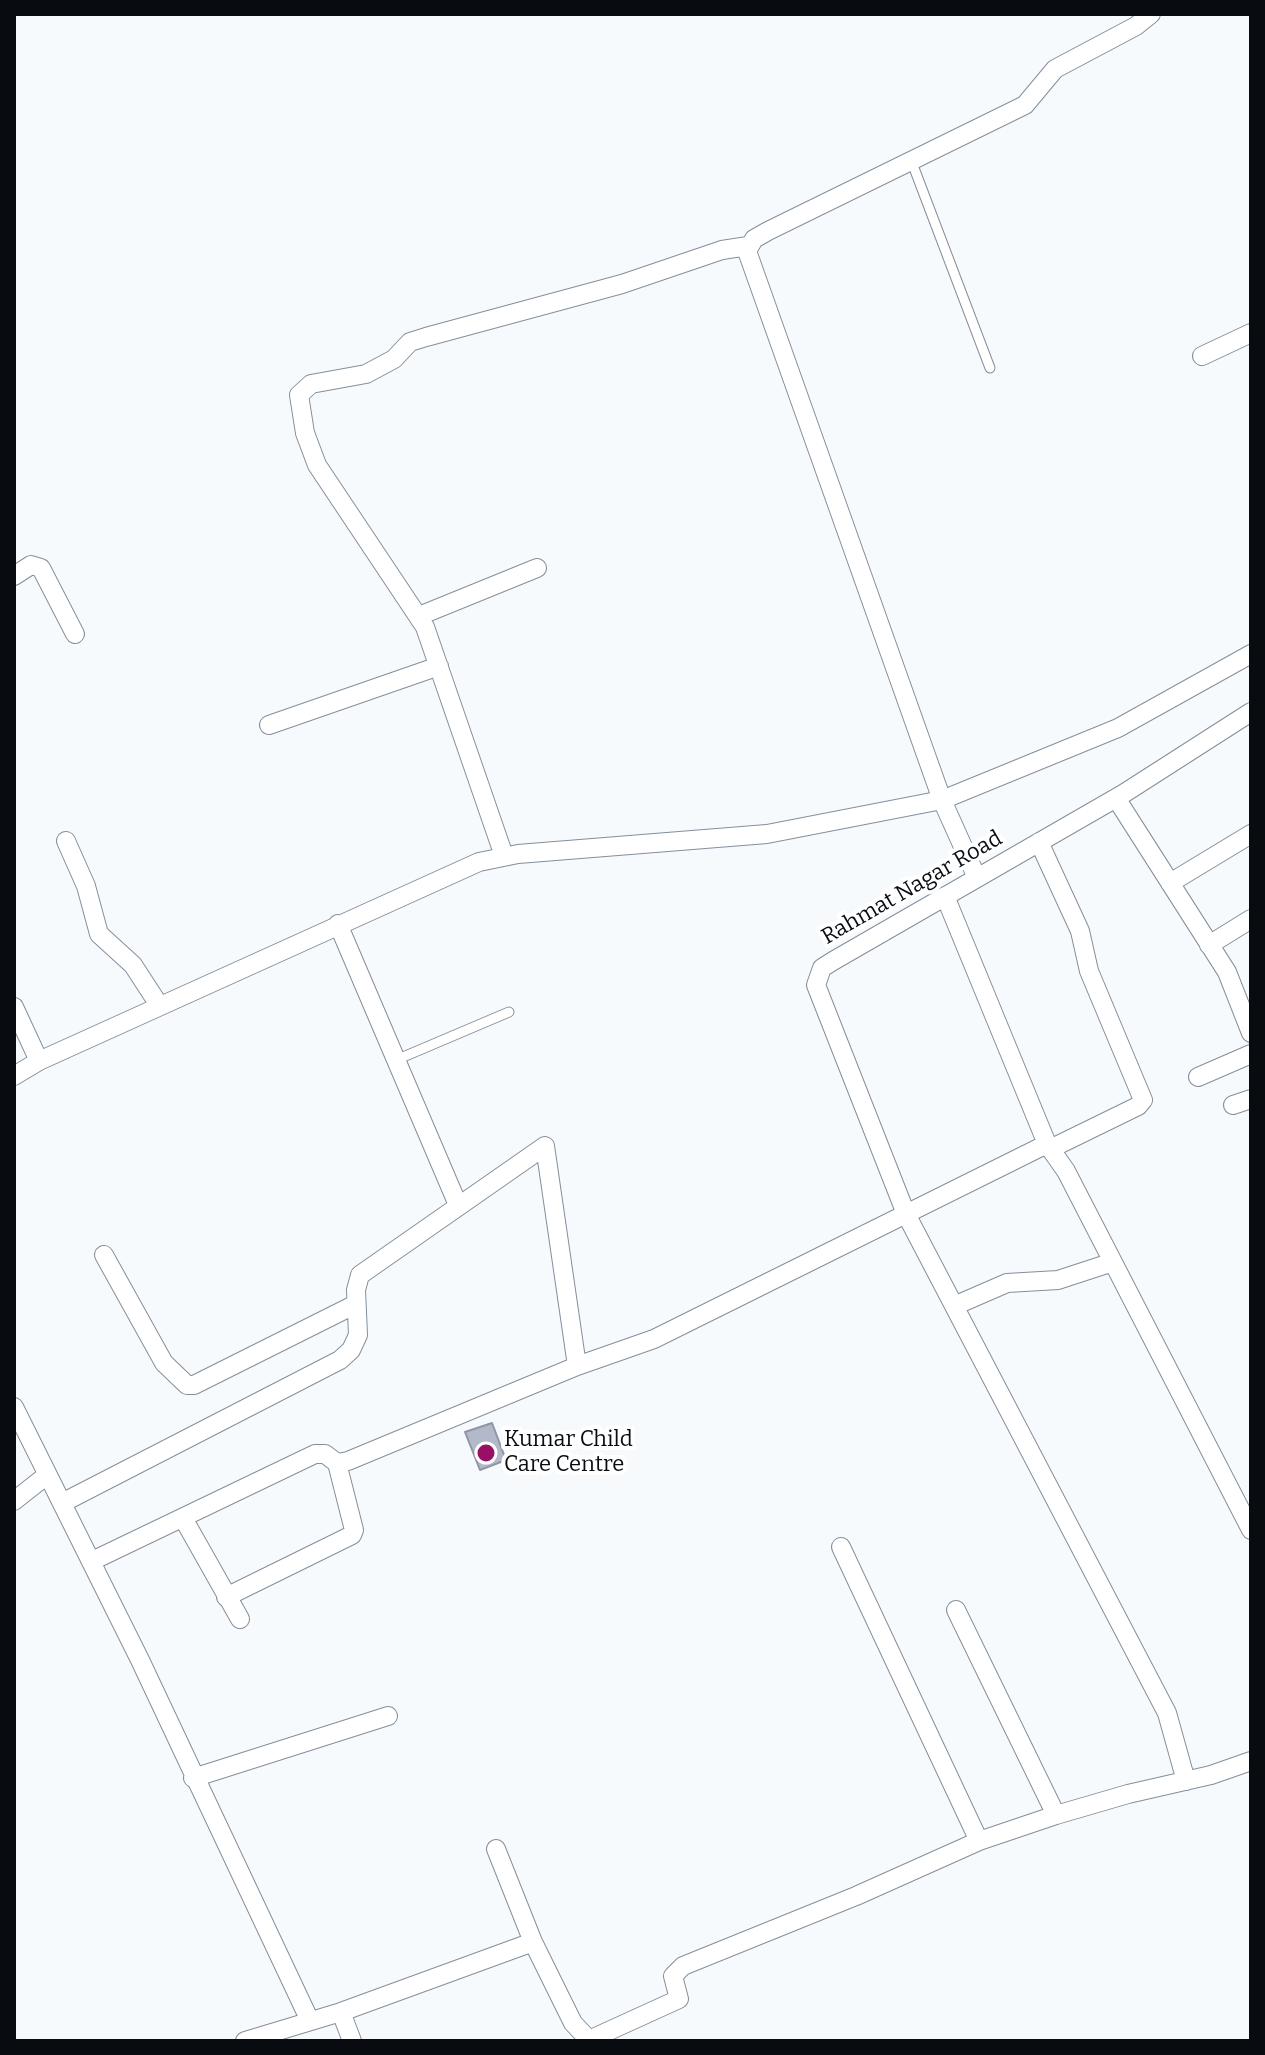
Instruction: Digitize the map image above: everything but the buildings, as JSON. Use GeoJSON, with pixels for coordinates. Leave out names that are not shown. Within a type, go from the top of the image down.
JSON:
{"type":"FeatureCollection","features":[{"type":"Feature","properties":{"kind":"street"},"geometry":{"type":"LineString","coordinates":[[504,856],[419,616],[317,465],[298,401],[303,388],[366,374],[390,361],[410,342],[622,284],[732,247],[748,246],[768,231],[1025,105],[1055,69],[1136,26],[1151,14]]}},
{"type":"Feature","properties":{"kind":"street"},"geometry":{"type":"LineString","coordinates":[[748,246],[748,257],[942,800],[977,878]]}},
{"type":"Feature","properties":{"kind":"street"},"geometry":{"type":"LineString","coordinates":[[1202,356],[1251,333]]}},
{"type":"Feature","properties":{"kind":"street"},"geometry":{"type":"LineString","coordinates":[[14,576],[31,565],[41,568],[75,634]]}},
{"type":"Feature","properties":{"kind":"street"},"geometry":{"type":"LineString","coordinates":[[419,616],[537,568]]}},
{"type":"Feature","properties":{"kind":"street"},"geometry":{"type":"LineString","coordinates":[[14,1076],[39,1061],[159,1005],[479,862],[504,856],[767,834],[942,800],[1118,728],[1251,654]]}},
{"type":"Feature","properties":{"kind":"street"},"geometry":{"type":"LineString","coordinates":[[269,725],[439,666]]}},
{"type":"Feature","properties":{"kind":"street","name":"Rahmat Nagar Road"},"geometry":{"type":"LineString","coordinates":[[906,1214],[818,994],[817,977],[833,961],[1116,798],[1251,712]]}},
{"type":"Feature","properties":{"kind":"street"},"geometry":{"type":"LineString","coordinates":[[1116,798],[1232,983],[1251,1033]]}},
{"type":"Feature","properties":{"kind":"street"},"geometry":{"type":"LineString","coordinates":[[1170,883],[1251,834]]}},
{"type":"Feature","properties":{"kind":"street"},"geometry":{"type":"LineString","coordinates":[[66,841],[86,886],[99,934],[133,965],[159,1005]]}},
{"type":"Feature","properties":{"kind":"street"},"geometry":{"type":"LineString","coordinates":[[337,1463],[577,1366],[654,1339],[906,1214],[1138,1106],[1143,1100],[1089,971],[1080,931],[1039,842]]}},
{"type":"Feature","properties":{"kind":"street"},"geometry":{"type":"LineString","coordinates":[[945,896],[1048,1146],[1066,1171],[1251,1530]]}},
{"type":"Feature","properties":{"kind":"street"},"geometry":{"type":"LineString","coordinates":[[1209,945],[1251,919]]}},
{"type":"Feature","properties":{"kind":"street"},"geometry":{"type":"LineString","coordinates":[[338,924],[458,1205]]}},
{"type":"Feature","properties":{"kind":"street"},"geometry":{"type":"LineString","coordinates":[[1232,983],[1251,975]]}},
{"type":"Feature","properties":{"kind":"street"},"geometry":{"type":"LineString","coordinates":[[14,1007],[39,1061]]}},
{"type":"Feature","properties":{"kind":"street"},"geometry":{"type":"LineString","coordinates":[[1198,1077],[1251,1054]]}},
{"type":"Feature","properties":{"kind":"street"},"geometry":{"type":"LineString","coordinates":[[1233,1105],[1251,1099]]}},
{"type":"Feature","properties":{"kind":"street"},"geometry":{"type":"LineString","coordinates":[[62,1503],[340,1360],[355,1342],[357,1282],[365,1269],[545,1146],[577,1366]]}},
{"type":"Feature","properties":{"kind":"street"},"geometry":{"type":"LineString","coordinates":[[906,1214],[1167,1713],[1186,1781]]}},
{"type":"Feature","properties":{"kind":"street"},"geometry":{"type":"LineString","coordinates":[[104,1255],[164,1363],[187,1385],[194,1385],[356,1304]]}},
{"type":"Feature","properties":{"kind":"street"},"geometry":{"type":"LineString","coordinates":[[954,1306],[1007,1283],[1058,1280],[1113,1262]]}},
{"type":"Feature","properties":{"kind":"street"},"geometry":{"type":"LineString","coordinates":[[14,1407],[92,1561],[310,2021]]}},
{"type":"Feature","properties":{"kind":"street"},"geometry":{"type":"LineString","coordinates":[[92,1561],[315,1454],[325,1454],[337,1463],[354,1530],[352,1535],[226,1597]]}},
{"type":"Feature","properties":{"kind":"street"},"geometry":{"type":"LineString","coordinates":[[14,1501],[47,1475]]}},
{"type":"Feature","properties":{"kind":"street"},"geometry":{"type":"LineString","coordinates":[[183,1518],[240,1619]]}},
{"type":"Feature","properties":{"kind":"street"},"geometry":{"type":"LineString","coordinates":[[841,1547],[979,1841]]}},
{"type":"Feature","properties":{"kind":"street"},"geometry":{"type":"LineString","coordinates":[[956,1610],[1056,1815]]}},
{"type":"Feature","properties":{"kind":"street"},"geometry":{"type":"LineString","coordinates":[[193,1778],[388,1716]]}},
{"type":"Feature","properties":{"kind":"street"},"geometry":{"type":"LineString","coordinates":[[496,1849],[533,1942],[573,2023],[583,2037],[597,2038],[679,1999],[673,1976],[683,1966],[864,1893],[979,1841],[1056,1815],[1251,1761]]}},
{"type":"Feature","properties":{"kind":"street"},"geometry":{"type":"LineString","coordinates":[[245,2041],[269,2037],[533,1942]]}},
{"type":"Feature","properties":{"kind":"street"},"geometry":{"type":"LineString","coordinates":[[341,2012],[352,2041]]}},
{"type":"Feature","properties":{"kind":"lane"},"geometry":{"type":"LineString","coordinates":[[911,160],[990,368]]}},
{"type":"Feature","properties":{"kind":"lane"},"geometry":{"type":"LineString","coordinates":[[396,1060],[509,1012]]}},
{"type":"Feature","properties":{"kind":"place","name":"Kumar Child Care Centre"},"geometry":{"type":"Point","coordinates":[486,1453]}}]}
